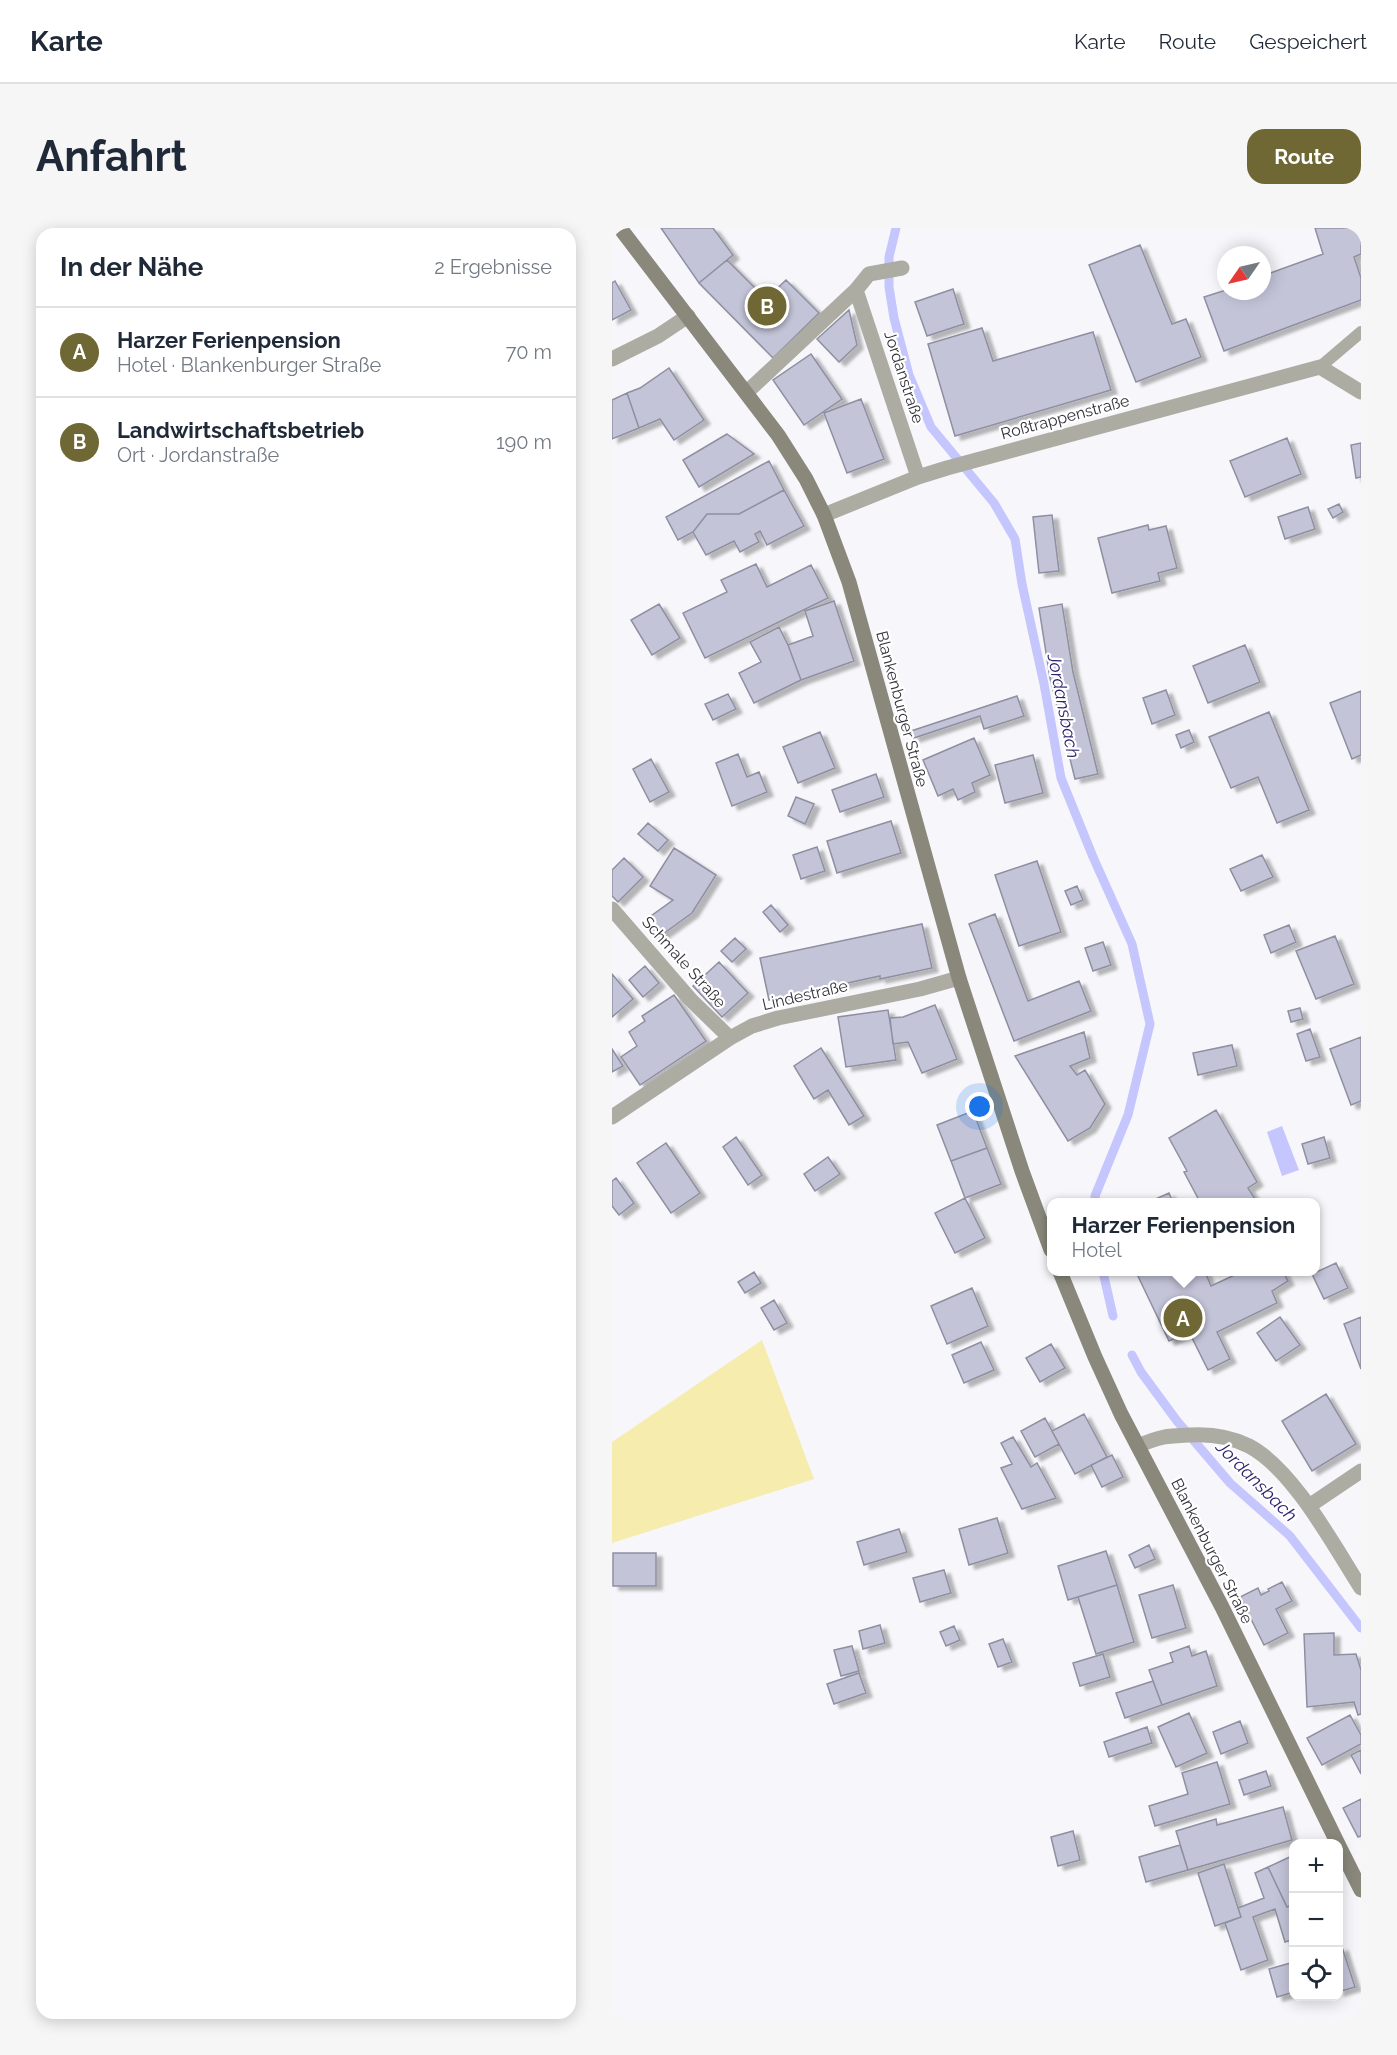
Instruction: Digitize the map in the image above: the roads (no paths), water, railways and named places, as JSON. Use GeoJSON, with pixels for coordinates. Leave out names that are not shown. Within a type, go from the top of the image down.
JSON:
{"type":"FeatureCollection","features":[{"type":"Feature","properties":{"kind":"main road","name":"Blankenburger Straße"},"geometry":{"type":"LineString","coordinates":[[620,228],[747,392],[800,470],[824,515],[849,582],[958,978],[1047,1239]]}},
{"type":"Feature","properties":{"kind":"main road","name":"Blankenburger Straße"},"geometry":{"type":"LineString","coordinates":[[1062,1276],[1095,1357],[1138,1446],[1222,1607],[1336,1839]]}},
{"type":"Feature","properties":{"kind":"main road","name":"Blankenburger Straße"},"geometry":{"type":"LineString","coordinates":[[1343,1854],[1361,1890]]}},
{"type":"Feature","properties":{"kind":"street"},"geometry":{"type":"LineString","coordinates":[[747,392],[856,290],[869,274],[898,269]]}},
{"type":"Feature","properties":{"kind":"street","name":"Jordanstraße"},"geometry":{"type":"LineString","coordinates":[[856,290],[918,477]]}},
{"type":"Feature","properties":{"kind":"street"},"geometry":{"type":"LineString","coordinates":[[612,359],[658,336],[688,316]]}},
{"type":"Feature","properties":{"kind":"street"},"geometry":{"type":"LineString","coordinates":[[1320,367],[1361,393]]}},
{"type":"Feature","properties":{"kind":"street","name":"Roßtrappenstraße"},"geometry":{"type":"LineString","coordinates":[[824,515],[918,477],[947,468],[1320,367]]}},
{"type":"Feature","properties":{"kind":"street","name":"Schmale Straße"},"geometry":{"type":"LineString","coordinates":[[612,909],[690,999],[730,1038]]}},
{"type":"Feature","properties":{"kind":"street","name":"Lindestraße"},"geometry":{"type":"LineString","coordinates":[[612,1117],[730,1038],[752,1026],[778,1018],[920,989],[958,978]]}},
{"type":"Feature","properties":{"kind":"street"},"geometry":{"type":"LineString","coordinates":[[1138,1446],[1160,1436],[1207,1434],[1232,1439],[1249,1446],[1272,1462],[1309,1506],[1361,1588]]}},
{"type":"Feature","properties":{"kind":"street"},"geometry":{"type":"LineString","coordinates":[[1309,1506],[1361,1471]]}},
{"type":"Feature","properties":{"kind":"lane","name":"Roßtrappenstraße"},"geometry":{"type":"LineString","coordinates":[[1320,367],[1361,332]]}},
{"type":"Feature","properties":{"kind":"water"},"geometry":{"type":"Polygon","coordinates":[[[1282,1126],[1299,1170],[1282,1176],[1267,1132],[1282,1126]]]}},
{"type":"Feature","properties":{"kind":"waterway","name":"Jordansbach"},"geometry":{"type":"LineString","coordinates":[[896,228],[889,257],[889,287],[894,318],[909,375],[931,427],[994,503],[1015,539],[1061,778],[1132,944],[1150,1024],[1128,1115],[1095,1198]]}},
{"type":"Feature","properties":{"kind":"waterway","name":"Jordansbach"},"geometry":{"type":"LineString","coordinates":[[1104,1276],[1113,1316]]}},
{"type":"Feature","properties":{"kind":"waterway","name":"Jordansbach"},"geometry":{"type":"LineString","coordinates":[[1132,1355],[1141,1372],[1177,1421],[1230,1483],[1290,1536],[1361,1628]]}},
{"type":"Feature","properties":{"kind":"place","name":"Landwirtschaftsbetrieb"},"geometry":{"type":"Point","coordinates":[767,306]}},
{"type":"Feature","properties":{"kind":"place","name":"Harzer Ferienpension"},"geometry":{"type":"Point","coordinates":[1183,1318]}}]}
